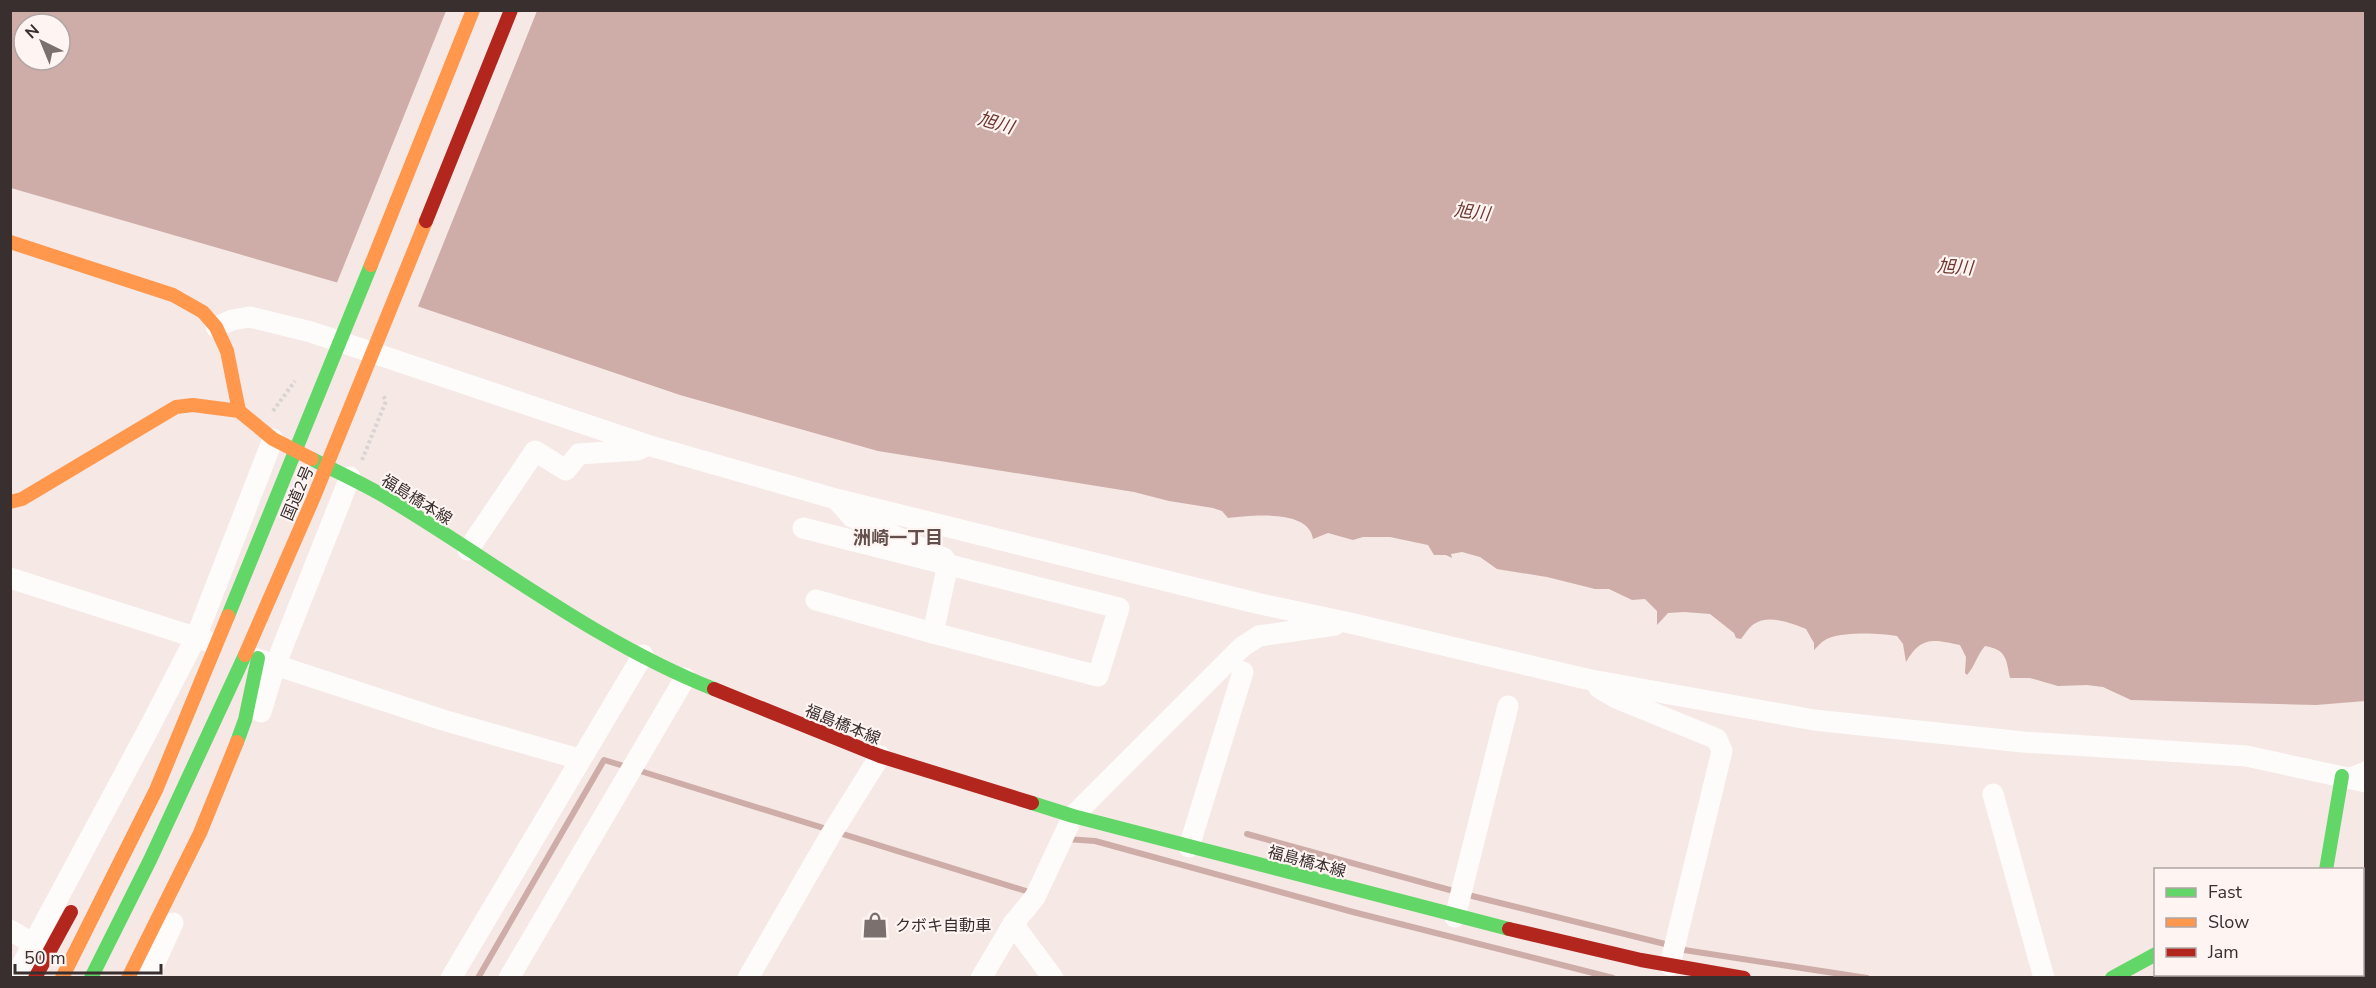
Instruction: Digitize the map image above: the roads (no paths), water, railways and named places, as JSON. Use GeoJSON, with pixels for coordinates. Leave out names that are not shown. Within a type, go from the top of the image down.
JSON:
{"type":"FeatureCollection","features":[{"type":"Feature","properties":{"kind":"main road","name":"国道2号"},"geometry":{"type":"LineString","coordinates":[[62,978],[156,790],[347,326],[473,10]]}},
{"type":"Feature","properties":{"kind":"main road","name":"国道2号"},"geometry":{"type":"LineString","coordinates":[[91,978],[130,902],[270,600],[380,336],[511,10]]}},
{"type":"Feature","properties":{"kind":"main road"},"geometry":{"type":"LineString","coordinates":[[10,242],[173,295],[203,312],[216,327],[227,351],[239,411],[193,405],[176,406],[22,499],[10,502]]}},
{"type":"Feature","properties":{"kind":"main road","name":"福島橋本線"},"geometry":{"type":"LineString","coordinates":[[239,411],[273,439],[387,498],[577,619],[685,678],[1067,831],[1189,847],[1459,901],[1641,960],[1744,978]]}},
{"type":"Feature","properties":{"kind":"main road"},"geometry":{"type":"LineString","coordinates":[[128,978],[200,833],[232,758],[245,720],[270,600]]}},
{"type":"Feature","properties":{"kind":"main road"},"geometry":{"type":"LineString","coordinates":[[154,748],[165,726],[214,650]]}},
{"type":"Feature","properties":{"kind":"main road"},"geometry":{"type":"LineString","coordinates":[[2326,868],[2342,776]]}},
{"type":"Feature","properties":{"kind":"main road"},"geometry":{"type":"LineString","coordinates":[[20,976],[80,895]]}},
{"type":"Feature","properties":{"kind":"main road"},"geometry":{"type":"LineString","coordinates":[[2112,978],[2154,955]]}},
{"type":"Feature","properties":{"kind":"main road"},"geometry":{"type":"LineString","coordinates":[[1636,978],[1641,960]]}},
{"type":"Feature","properties":{"kind":"street"},"geometry":{"type":"LineString","coordinates":[[216,327],[232,320],[249,317],[311,332],[647,446],[836,499],[1256,603],[1350,623],[1586,680],[1814,720],[2023,742],[2246,756],[2366,782]]}},
{"type":"Feature","properties":{"kind":"street"},"geometry":{"type":"LineString","coordinates":[[20,976],[34,944],[196,637],[273,439]]}},
{"type":"Feature","properties":{"kind":"street"},"geometry":{"type":"LineString","coordinates":[[468,550],[535,451],[566,470],[579,454],[637,450],[647,446]]}},
{"type":"Feature","properties":{"kind":"street"},"geometry":{"type":"LineString","coordinates":[[147,978],[239,781],[275,666],[350,477]]}},
{"type":"Feature","properties":{"kind":"street"},"geometry":{"type":"LineString","coordinates":[[836,499],[852,517],[944,558],[948,564],[933,633]]}},
{"type":"Feature","properties":{"kind":"street"},"geometry":{"type":"LineString","coordinates":[[803,528],[1119,608],[1098,676],[816,600]]}},
{"type":"Feature","properties":{"kind":"street"},"geometry":{"type":"LineString","coordinates":[[10,578],[196,637],[275,666],[443,720],[582,755]]}},
{"type":"Feature","properties":{"kind":"street"},"geometry":{"type":"LineString","coordinates":[[981,978],[1013,924],[1035,897],[1067,831],[1242,647],[1259,636],[1350,623]]}},
{"type":"Feature","properties":{"kind":"street"},"geometry":{"type":"LineString","coordinates":[[451,978],[643,655]]}},
{"type":"Feature","properties":{"kind":"street"},"geometry":{"type":"LineString","coordinates":[[1189,847],[1243,672]]}},
{"type":"Feature","properties":{"kind":"street"},"geometry":{"type":"LineString","coordinates":[[509,978],[685,678]]}},
{"type":"Feature","properties":{"kind":"street"},"geometry":{"type":"LineString","coordinates":[[1586,680],[1616,698],[1718,739],[1722,751],[1670,965]]}},
{"type":"Feature","properties":{"kind":"street"},"geometry":{"type":"LineString","coordinates":[[1459,901],[1508,706]]}},
{"type":"Feature","properties":{"kind":"street"},"geometry":{"type":"LineString","coordinates":[[748,978],[832,831],[880,756]]}},
{"type":"Feature","properties":{"kind":"street"},"geometry":{"type":"LineString","coordinates":[[1993,794],[2044,978]]}},
{"type":"Feature","properties":{"kind":"street"},"geometry":{"type":"LineString","coordinates":[[1013,924],[1053,978]]}},
{"type":"Feature","properties":{"kind":"street"},"geometry":{"type":"LineString","coordinates":[[10,930],[91,978]]}},
{"type":"Feature","properties":{"kind":"lane"},"geometry":{"type":"LineString","coordinates":[[2342,776],[2366,765]]}},
{"type":"Feature","properties":{"kind":"water","name":"旭川"},"geometry":{"type":"Polygon","coordinates":[[[10,11],[2365,11],[2365,701],[2316,705],[2131,700],[2103,687],[2058,686],[2030,678],[2010,678],[2002,653],[1985,646],[1967,675],[1965,673],[1966,657],[1960,645],[1942,641],[1923,644],[1906,662],[1903,644],[1897,636],[1863,634],[1836,636],[1825,640],[1814,650],[1814,643],[1806,629],[1780,620],[1760,621],[1750,627],[1741,639],[1736,638],[1734,633],[1710,614],[1668,613],[1657,625],[1657,611],[1645,599],[1632,600],[1609,589],[1595,589],[1547,577],[1497,569],[1480,557],[1462,552],[1451,554],[1452,558],[1446,555],[1434,555],[1428,545],[1390,537],[1363,537],[1353,540],[1328,533],[1313,539],[1309,529],[1301,522],[1290,518],[1263,516],[1228,518],[1222,511],[1213,508],[1169,501],[1134,492],[878,451],[680,395],[408,303],[11,188],[10,11]]]}},
{"type":"Feature","properties":{"kind":"waterway"},"geometry":{"type":"LineString","coordinates":[[478,978],[604,760],[627,767]]}},
{"type":"Feature","properties":{"kind":"waterway"},"geometry":{"type":"LineString","coordinates":[[637,770],[1029,892],[1032,888]]}},
{"type":"Feature","properties":{"kind":"waterway"},"geometry":{"type":"LineString","coordinates":[[1247,834],[1468,895],[1665,944]]}},
{"type":"Feature","properties":{"kind":"waterway"},"geometry":{"type":"LineString","coordinates":[[1066,839],[1095,841],[1353,912],[1613,978]]}},
{"type":"Feature","properties":{"kind":"waterway"},"geometry":{"type":"LineString","coordinates":[[1684,950],[1867,978]]}},
{"type":"Feature","properties":{"kind":"place","name":"クボキ自動車"},"geometry":{"type":"Point","coordinates":[875,925]}},
{"type":"Feature","properties":{"kind":"district","name":"洲崎一丁目"},"geometry":{"type":"Point","coordinates":[898,538]}}]}
